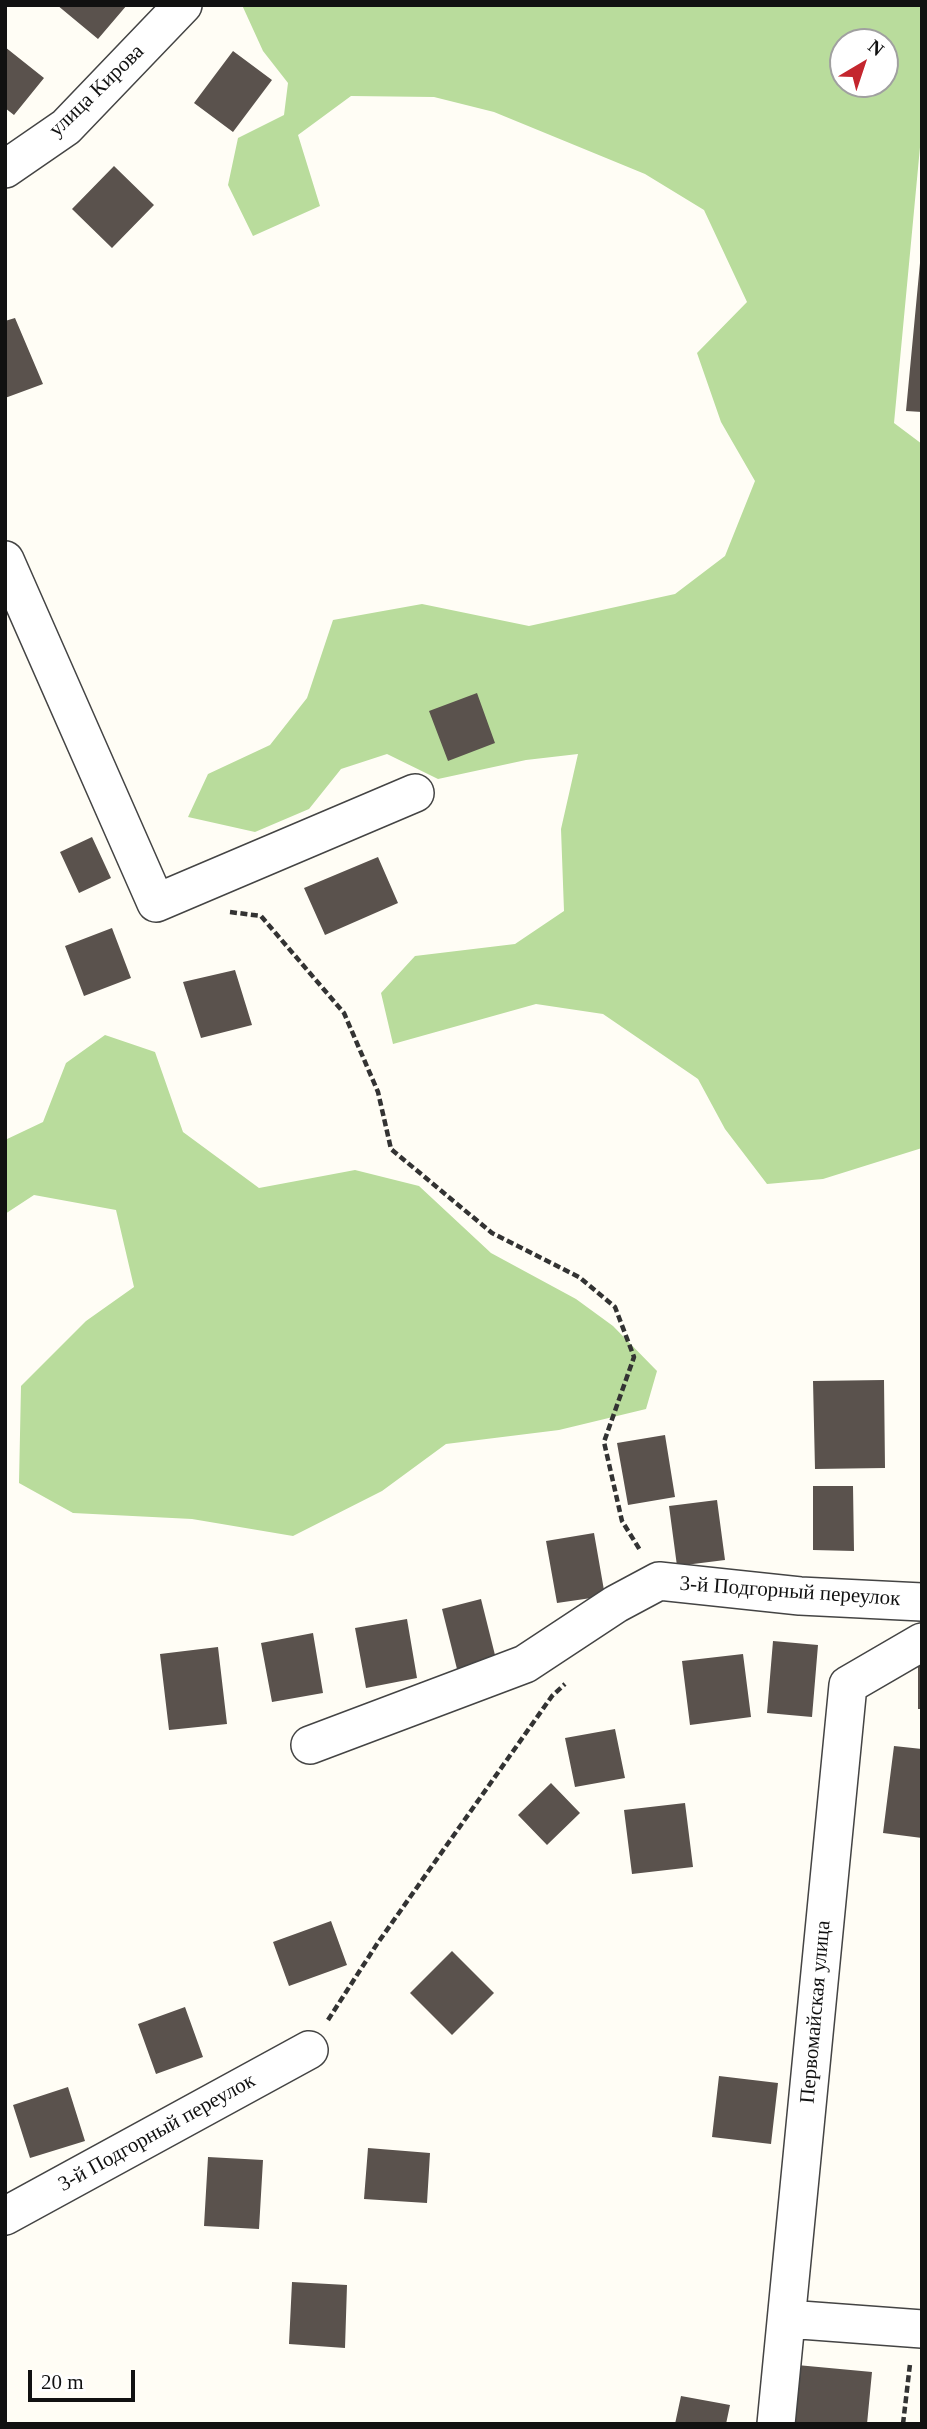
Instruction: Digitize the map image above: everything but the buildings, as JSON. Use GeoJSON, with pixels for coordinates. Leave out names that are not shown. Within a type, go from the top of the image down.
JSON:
{"type":"FeatureCollection","features":[{"type":"Feature","properties":{"kind":"street","name":"улица Кирова"},"geometry":{"type":"LineString","coordinates":[[5,169],[66,127],[183,5]]}},
{"type":"Feature","properties":{"kind":"street"},"geometry":{"type":"LineString","coordinates":[[5,561],[156,903],[415,793]]}},
{"type":"Feature","properties":{"kind":"street"},"geometry":{"type":"LineString","coordinates":[[310,1745],[525,1664],[616,1604],[659,1581]]}},
{"type":"Feature","properties":{"kind":"street","name":"3-й Подгорный переулок"},"geometry":{"type":"LineString","coordinates":[[659,1581],[800,1596],[922,1602]]}},
{"type":"Feature","properties":{"kind":"street","name":"Первомайская улица"},"geometry":{"type":"LineString","coordinates":[[776,2424],[848,1685],[922,1642]]}},
{"type":"Feature","properties":{"kind":"street","name":"3-й Подгорный переулок"},"geometry":{"type":"LineString","coordinates":[[5,2216],[309,2050]]}},
{"type":"Feature","properties":{"kind":"street"},"geometry":{"type":"LineString","coordinates":[[787,2319],[918,2329]]}},
{"type":"Feature","properties":{"kind":"path"},"geometry":{"type":"LineString","coordinates":[[221,911],[261,916],[344,1013],[378,1092],[391,1149],[492,1233],[579,1278],[615,1307],[634,1357],[604,1442],[622,1521],[659,1581]]}},
{"type":"Feature","properties":{"kind":"path"},"geometry":{"type":"LineString","coordinates":[[309,2050],[377,1944],[552,1696],[569,1681]]}},
{"type":"Feature","properties":{"kind":"path"},"geometry":{"type":"LineString","coordinates":[[902,2424],[918,2329]]}},
{"type":"Feature","properties":{"kind":"green space"},"geometry":{"type":"Polygon","coordinates":[[[242,5],[922,5],[922,126],[894,423],[922,444],[922,1148],[823,1179],[767,1184],[725,1129],[698,1079],[603,1014],[536,1004],[393,1044],[381,993],[415,956],[515,944],[564,911],[561,829],[578,754],[526,760],[438,779],[387,754],[341,769],[309,809],[255,832],[188,817],[208,774],[270,745],[307,698],[333,620],[422,604],[529,626],[675,594],[725,556],[755,481],[721,422],[697,353],[747,302],[704,210],[645,174],[494,112],[434,97],[351,96],[298,135],[320,206],[253,236],[228,185],[238,138],[284,115],[288,83],[263,51],[242,5]]]}},
{"type":"Feature","properties":{"kind":"green space"},"geometry":{"type":"Polygon","coordinates":[[[105,1035],[155,1052],[183,1132],[259,1188],[355,1170],[419,1186],[491,1253],[576,1299],[613,1326],[657,1371],[646,1409],[559,1430],[446,1444],[382,1491],[293,1536],[192,1519],[73,1513],[19,1483],[21,1386],[86,1321],[134,1287],[116,1210],[34,1195],[5,1214],[5,1140],[43,1122],[66,1063],[105,1035]]]}}]}
